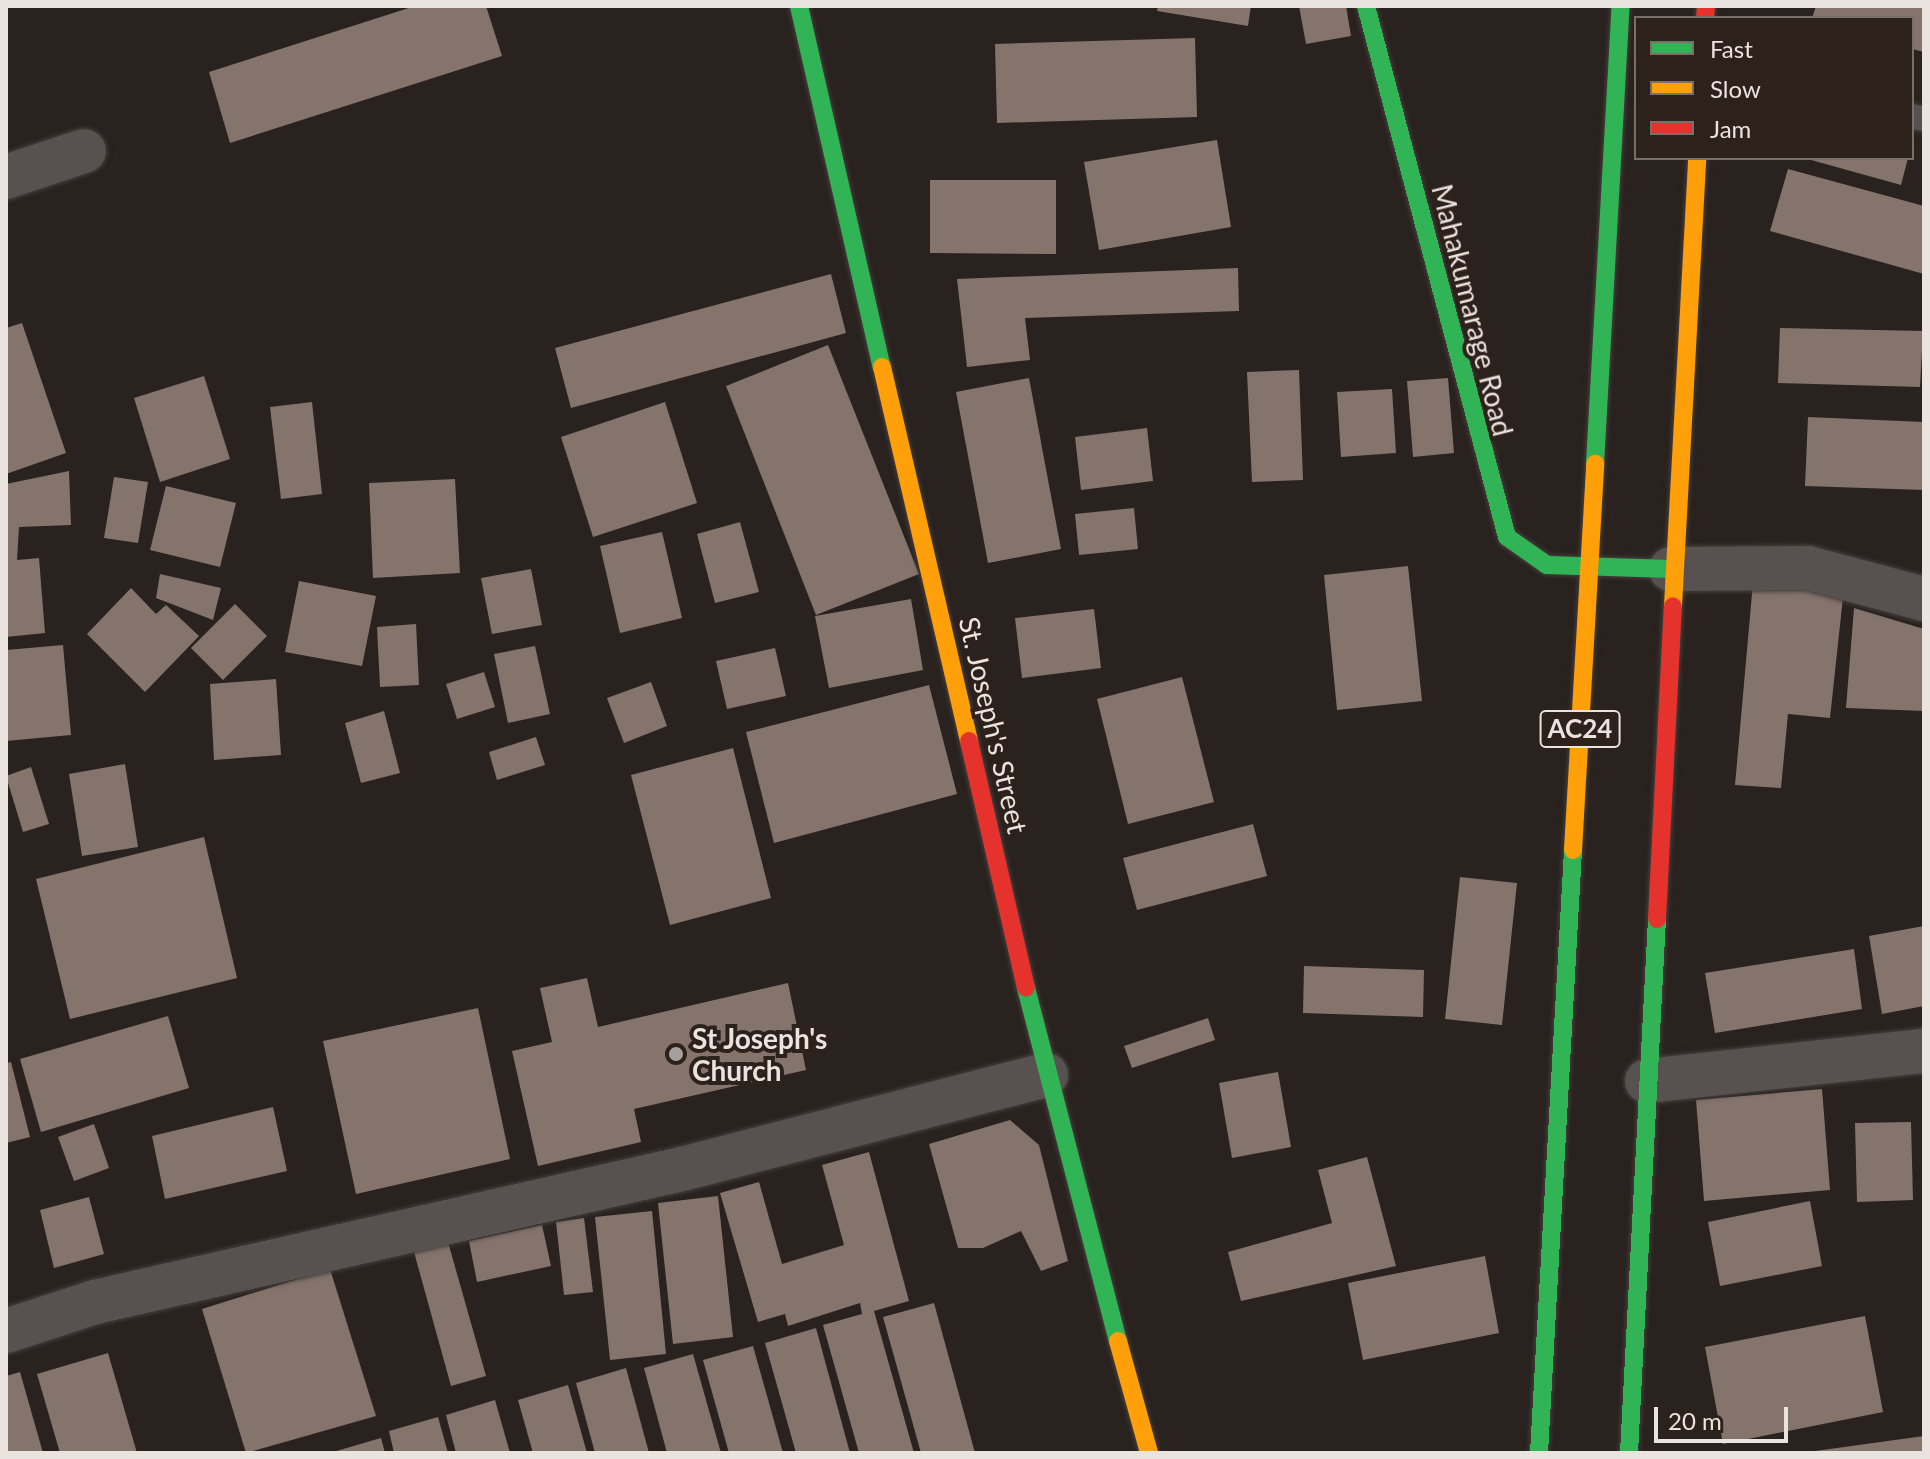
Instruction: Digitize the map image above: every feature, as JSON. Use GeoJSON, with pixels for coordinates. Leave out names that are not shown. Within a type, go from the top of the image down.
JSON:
{"type":"FeatureCollection","features":[{"type":"Feature","properties":{"kind":"main road","name":"St. Joseph's Street"},"geometry":{"type":"LineString","coordinates":[[799,6],[1046,1075],[1149,1453]]}},
{"type":"Feature","properties":{"kind":"main road","name":"Mahakumarage Road"},"geometry":{"type":"LineString","coordinates":[[1366,6],[1496,514],[1524,553],[1547,565],[1589,570],[1671,569]]}},
{"type":"Feature","properties":{"kind":"main road","name":"AC24"},"geometry":{"type":"LineString","coordinates":[[1539,1453],[1621,6]]}},
{"type":"Feature","properties":{"kind":"main road","name":"AC24"},"geometry":{"type":"LineString","coordinates":[[1629,1453],[1671,569],[1697,160]]}},
{"type":"Feature","properties":{"kind":"street"},"geometry":{"type":"LineString","coordinates":[[6,177],[84,151]]}},
{"type":"Feature","properties":{"kind":"street"},"geometry":{"type":"LineString","coordinates":[[1671,569],[1808,568],[1924,599]]}},
{"type":"Feature","properties":{"kind":"street"},"geometry":{"type":"LineString","coordinates":[[1647,1081],[1924,1051]]}},
{"type":"Feature","properties":{"kind":"street"},"geometry":{"type":"LineString","coordinates":[[6,1331],[95,1302],[682,1169],[1046,1075]]}},
{"type":"Feature","properties":{"kind":"building"},"geometry":{"type":"Polygon","coordinates":[[[415,6],[486,6],[502,56],[230,143],[209,72],[415,6]]]}},
{"type":"Feature","properties":{"kind":"building"},"geometry":{"type":"Polygon","coordinates":[[[1158,6],[1251,6],[1248,26],[1157,11],[1158,6]]]}},
{"type":"Feature","properties":{"kind":"building"},"geometry":{"type":"Polygon","coordinates":[[[1299,6],[1346,6],[1351,36],[1306,44],[1299,6]]]}},
{"type":"Feature","properties":{"kind":"building"},"geometry":{"type":"Polygon","coordinates":[[[1816,6],[1924,6],[1924,52],[1914,50],[1914,16],[1813,16],[1816,6]]]}},
{"type":"Feature","properties":{"kind":"building"},"geometry":{"type":"Polygon","coordinates":[[[1195,38],[1197,117],[997,123],[995,44],[1195,38]]]}},
{"type":"Feature","properties":{"kind":"building"},"geometry":{"type":"Polygon","coordinates":[[[1217,140],[1231,227],[1099,250],[1084,162],[1217,140]]]}},
{"type":"Feature","properties":{"kind":"building"},"geometry":{"type":"Polygon","coordinates":[[[1811,160],[1907,160],[1901,185],[1811,160]]]}},
{"type":"Feature","properties":{"kind":"building"},"geometry":{"type":"Polygon","coordinates":[[[1788,169],[1924,206],[1924,274],[1770,231],[1788,169]]]}},
{"type":"Feature","properties":{"kind":"building"},"geometry":{"type":"Polygon","coordinates":[[[930,180],[1056,180],[1056,254],[930,253],[930,180]]]}},
{"type":"Feature","properties":{"kind":"building"},"geometry":{"type":"Polygon","coordinates":[[[1238,268],[1239,311],[1025,318],[1030,360],[967,367],[957,279],[1238,268]]]}},
{"type":"Feature","properties":{"kind":"building"},"geometry":{"type":"Polygon","coordinates":[[[831,274],[846,333],[571,408],[555,348],[831,274]]]}},
{"type":"Feature","properties":{"kind":"building"},"geometry":{"type":"Polygon","coordinates":[[[22,323],[66,453],[6,474],[6,328],[22,323]]]}},
{"type":"Feature","properties":{"kind":"building"},"geometry":{"type":"Polygon","coordinates":[[[1780,328],[1923,331],[1920,387],[1778,383],[1780,328]]]}},
{"type":"Feature","properties":{"kind":"building"},"geometry":{"type":"Polygon","coordinates":[[[828,345],[919,574],[816,615],[726,386],[828,345]]]}},
{"type":"Feature","properties":{"kind":"building"},"geometry":{"type":"Polygon","coordinates":[[[1299,370],[1303,480],[1252,482],[1247,372],[1299,370]]]}},
{"type":"Feature","properties":{"kind":"building"},"geometry":{"type":"Polygon","coordinates":[[[204,376],[230,459],[160,482],[134,398],[204,376]]]}},
{"type":"Feature","properties":{"kind":"building"},"geometry":{"type":"Polygon","coordinates":[[[1029,378],[1061,549],[988,563],[956,392],[1029,378]]]}},
{"type":"Feature","properties":{"kind":"building"},"geometry":{"type":"Polygon","coordinates":[[[1448,378],[1454,453],[1413,457],[1407,381],[1448,378]]]}},
{"type":"Feature","properties":{"kind":"building"},"geometry":{"type":"Polygon","coordinates":[[[1392,389],[1396,453],[1341,457],[1337,392],[1392,389]]]}},
{"type":"Feature","properties":{"kind":"building"},"geometry":{"type":"Polygon","coordinates":[[[312,402],[322,494],[281,499],[270,407],[312,402]]]}},
{"type":"Feature","properties":{"kind":"building"},"geometry":{"type":"Polygon","coordinates":[[[665,402],[697,503],[593,537],[561,437],[665,402]]]}},
{"type":"Feature","properties":{"kind":"building"},"geometry":{"type":"Polygon","coordinates":[[[1808,417],[1924,422],[1924,490],[1805,486],[1808,417]]]}},
{"type":"Feature","properties":{"kind":"building"},"geometry":{"type":"Polygon","coordinates":[[[1147,428],[1153,481],[1081,490],[1075,437],[1147,428]]]}},
{"type":"Feature","properties":{"kind":"building"},"geometry":{"type":"Polygon","coordinates":[[[69,471],[71,525],[19,527],[17,560],[39,558],[45,633],[6,637],[6,484],[69,471]]]}},
{"type":"Feature","properties":{"kind":"building"},"geometry":{"type":"Polygon","coordinates":[[[114,477],[148,482],[138,543],[104,538],[114,477]]]}},
{"type":"Feature","properties":{"kind":"building"},"geometry":{"type":"Polygon","coordinates":[[[455,479],[460,573],[373,578],[369,483],[455,479]]]}},
{"type":"Feature","properties":{"kind":"building"},"geometry":{"type":"Polygon","coordinates":[[[166,486],[236,503],[220,567],[150,550],[166,486]]]}},
{"type":"Feature","properties":{"kind":"building"},"geometry":{"type":"Polygon","coordinates":[[[1134,508],[1138,549],[1079,555],[1075,514],[1134,508]]]}},
{"type":"Feature","properties":{"kind":"building"},"geometry":{"type":"Polygon","coordinates":[[[740,522],[759,592],[715,603],[697,534],[740,522]]]}},
{"type":"Feature","properties":{"kind":"building"},"geometry":{"type":"Polygon","coordinates":[[[662,532],[682,618],[620,633],[600,546],[662,532]]]}},
{"type":"Feature","properties":{"kind":"building"},"geometry":{"type":"Polygon","coordinates":[[[1408,566],[1422,701],[1337,710],[1324,575],[1408,566]]]}},
{"type":"Feature","properties":{"kind":"building"},"geometry":{"type":"Polygon","coordinates":[[[531,569],[542,625],[492,634],[481,578],[531,569]]]}},
{"type":"Feature","properties":{"kind":"building"},"geometry":{"type":"Polygon","coordinates":[[[1754,571],[1844,588],[1830,718],[1788,714],[1781,788],[1735,785],[1754,571]]]}},
{"type":"Feature","properties":{"kind":"building"},"geometry":{"type":"Polygon","coordinates":[[[160,574],[221,588],[213,620],[156,598],[160,574]]]}},
{"type":"Feature","properties":{"kind":"building"},"geometry":{"type":"Polygon","coordinates":[[[299,581],[376,596],[362,666],[285,652],[299,581]]]}},
{"type":"Feature","properties":{"kind":"building"},"geometry":{"type":"Polygon","coordinates":[[[131,588],[156,614],[166,605],[199,636],[145,692],[87,634],[131,588]]]}},
{"type":"Feature","properties":{"kind":"building"},"geometry":{"type":"Polygon","coordinates":[[[911,599],[923,670],[829,688],[815,616],[911,599]]]}},
{"type":"Feature","properties":{"kind":"building"},"geometry":{"type":"Polygon","coordinates":[[[235,604],[267,636],[223,680],[191,648],[235,604]]]}},
{"type":"Feature","properties":{"kind":"building"},"geometry":{"type":"Polygon","coordinates":[[[1854,608],[1924,629],[1924,711],[1846,708],[1854,608]]]}},
{"type":"Feature","properties":{"kind":"building"},"geometry":{"type":"Polygon","coordinates":[[[1094,609],[1101,668],[1022,678],[1015,618],[1094,609]]]}},
{"type":"Feature","properties":{"kind":"building"},"geometry":{"type":"Polygon","coordinates":[[[416,624],[419,685],[380,687],[377,627],[416,624]]]}},
{"type":"Feature","properties":{"kind":"building"},"geometry":{"type":"Polygon","coordinates":[[[63,645],[71,735],[6,741],[6,650],[63,645]]]}},
{"type":"Feature","properties":{"kind":"building"},"geometry":{"type":"Polygon","coordinates":[[[535,646],[550,714],[508,723],[494,654],[535,646]]]}},
{"type":"Feature","properties":{"kind":"building"},"geometry":{"type":"Polygon","coordinates":[[[775,648],[786,696],[727,709],[716,661],[775,648]]]}},
{"type":"Feature","properties":{"kind":"building"},"geometry":{"type":"Polygon","coordinates":[[[484,672],[495,707],[457,719],[446,684],[484,672]]]}},
{"type":"Feature","properties":{"kind":"building"},"geometry":{"type":"Polygon","coordinates":[[[1182,677],[1214,802],[1128,824],[1097,699],[1182,677]]]}},
{"type":"Feature","properties":{"kind":"building"},"geometry":{"type":"Polygon","coordinates":[[[276,679],[281,755],[214,760],[210,684],[276,679]]]}},
{"type":"Feature","properties":{"kind":"building"},"geometry":{"type":"Polygon","coordinates":[[[651,682],[667,726],[624,743],[607,698],[651,682]]]}},
{"type":"Feature","properties":{"kind":"building"},"geometry":{"type":"Polygon","coordinates":[[[929,685],[957,794],[774,843],[746,732],[929,685]]]}},
{"type":"Feature","properties":{"kind":"building"},"geometry":{"type":"Polygon","coordinates":[[[384,711],[400,773],[361,783],[345,723],[384,711]]]}},
{"type":"Feature","properties":{"kind":"building"},"geometry":{"type":"Polygon","coordinates":[[[536,737],[545,765],[497,780],[489,752],[536,737]]]}},
{"type":"Feature","properties":{"kind":"building"},"geometry":{"type":"Polygon","coordinates":[[[733,748],[771,898],[670,925],[631,775],[733,748]]]}},
{"type":"Feature","properties":{"kind":"building"},"geometry":{"type":"Polygon","coordinates":[[[125,764],[138,847],[82,856],[69,774],[125,764]]]}},
{"type":"Feature","properties":{"kind":"building"},"geometry":{"type":"Polygon","coordinates":[[[31,767],[49,824],[23,832],[6,776],[31,767]]]}},
{"type":"Feature","properties":{"kind":"building"},"geometry":{"type":"Polygon","coordinates":[[[1253,824],[1267,876],[1137,910],[1123,858],[1253,824]]]}},
{"type":"Feature","properties":{"kind":"building"},"geometry":{"type":"Polygon","coordinates":[[[204,837],[237,978],[70,1019],[36,879],[204,837]]]}},
{"type":"Feature","properties":{"kind":"building"},"geometry":{"type":"Polygon","coordinates":[[[1460,877],[1517,883],[1502,1025],[1445,1019],[1460,877]]]}},
{"type":"Feature","properties":{"kind":"building"},"geometry":{"type":"Polygon","coordinates":[[[1924,926],[1924,1006],[1882,1014],[1869,936],[1924,926]]]}},
{"type":"Feature","properties":{"kind":"building"},"geometry":{"type":"Polygon","coordinates":[[[1854,949],[1862,1009],[1715,1033],[1705,973],[1854,949]]]}},
{"type":"Feature","properties":{"kind":"building"},"geometry":{"type":"Polygon","coordinates":[[[1304,966],[1424,970],[1423,1017],[1303,1013],[1304,966]]]}},
{"type":"Feature","properties":{"kind":"building"},"geometry":{"type":"Polygon","coordinates":[[[587,978],[598,1027],[788,983],[806,1070],[634,1109],[641,1142],[538,1166],[512,1051],[552,1042],[540,988],[587,978]]]}},
{"type":"Feature","properties":{"kind":"building"},"geometry":{"type":"Polygon","coordinates":[[[478,1008],[510,1159],[356,1194],[323,1041],[478,1008]]]}},
{"type":"Feature","properties":{"kind":"building"},"geometry":{"type":"Polygon","coordinates":[[[168,1016],[189,1088],[41,1132],[20,1059],[168,1016]]]}},
{"type":"Feature","properties":{"kind":"building"},"geometry":{"type":"Polygon","coordinates":[[[1208,1018],[1215,1040],[1132,1068],[1124,1046],[1208,1018]]]}},
{"type":"Feature","properties":{"kind":"building"},"geometry":{"type":"Polygon","coordinates":[[[11,1062],[30,1137],[6,1143],[6,1063],[11,1062]]]}},
{"type":"Feature","properties":{"kind":"building"},"geometry":{"type":"Polygon","coordinates":[[[1278,1072],[1291,1147],[1232,1158],[1219,1083],[1278,1072]]]}},
{"type":"Feature","properties":{"kind":"building"},"geometry":{"type":"Polygon","coordinates":[[[1822,1089],[1830,1190],[1704,1201],[1696,1100],[1822,1089]]]}},
{"type":"Feature","properties":{"kind":"building"},"geometry":{"type":"Polygon","coordinates":[[[273,1107],[287,1171],[165,1199],[152,1136],[273,1107]]]}},
{"type":"Feature","properties":{"kind":"building"},"geometry":{"type":"Polygon","coordinates":[[[1010,1120],[1039,1145],[1068,1261],[1041,1271],[1021,1231],[983,1248],[958,1248],[929,1144],[1010,1120]]]}},
{"type":"Feature","properties":{"kind":"building"},"geometry":{"type":"Polygon","coordinates":[[[1911,1122],[1913,1200],[1857,1202],[1855,1123],[1911,1122]]]}},
{"type":"Feature","properties":{"kind":"building"},"geometry":{"type":"Polygon","coordinates":[[[94,1124],[109,1168],[74,1181],[58,1137],[94,1124]]]}},
{"type":"Feature","properties":{"kind":"building"},"geometry":{"type":"Polygon","coordinates":[[[869,1152],[909,1301],[874,1311],[914,1453],[859,1453],[823,1325],[862,1314],[860,1303],[788,1326],[785,1314],[758,1322],[720,1193],[759,1182],[782,1264],[844,1245],[822,1165],[869,1152]]]}},
{"type":"Feature","properties":{"kind":"building"},"geometry":{"type":"Polygon","coordinates":[[[1367,1157],[1396,1266],[1241,1301],[1228,1252],[1332,1223],[1318,1170],[1367,1157]]]}},
{"type":"Feature","properties":{"kind":"building"},"geometry":{"type":"Polygon","coordinates":[[[718,1196],[733,1337],[673,1344],[658,1203],[718,1196]]]}},
{"type":"Feature","properties":{"kind":"building"},"geometry":{"type":"Polygon","coordinates":[[[89,1197],[104,1254],[54,1268],[40,1210],[89,1197]]]}},
{"type":"Feature","properties":{"kind":"building"},"geometry":{"type":"Polygon","coordinates":[[[1810,1201],[1822,1266],[1720,1286],[1708,1222],[1810,1201]]]}},
{"type":"Feature","properties":{"kind":"building"},"geometry":{"type":"Polygon","coordinates":[[[652,1211],[666,1354],[610,1360],[595,1217],[652,1211]]]}},
{"type":"Feature","properties":{"kind":"building"},"geometry":{"type":"Polygon","coordinates":[[[584,1218],[593,1292],[564,1295],[556,1222],[584,1218]]]}},
{"type":"Feature","properties":{"kind":"building"},"geometry":{"type":"Polygon","coordinates":[[[542,1225],[551,1266],[477,1282],[469,1241],[542,1225]]]}},
{"type":"Feature","properties":{"kind":"building"},"geometry":{"type":"Polygon","coordinates":[[[448,1242],[486,1376],[451,1386],[414,1252],[448,1242]]]}},
{"type":"Feature","properties":{"kind":"building"},"geometry":{"type":"Polygon","coordinates":[[[1485,1256],[1499,1333],[1363,1360],[1348,1283],[1485,1256]]]}},
{"type":"Feature","properties":{"kind":"building"},"geometry":{"type":"Polygon","coordinates":[[[330,1269],[376,1416],[246,1453],[202,1309],[330,1269]]]}},
{"type":"Feature","properties":{"kind":"building"},"geometry":{"type":"Polygon","coordinates":[[[934,1303],[975,1453],[921,1453],[883,1317],[934,1303]]]}},
{"type":"Feature","properties":{"kind":"building"},"geometry":{"type":"Polygon","coordinates":[[[1865,1316],[1883,1412],[1723,1444],[1705,1347],[1865,1316]]]}},
{"type":"Feature","properties":{"kind":"building"},"geometry":{"type":"Polygon","coordinates":[[[816,1328],[850,1453],[796,1453],[765,1343],[816,1328]]]}},
{"type":"Feature","properties":{"kind":"building"},"geometry":{"type":"Polygon","coordinates":[[[753,1346],[783,1453],[729,1453],[703,1360],[753,1346]]]}},
{"type":"Feature","properties":{"kind":"building"},"geometry":{"type":"Polygon","coordinates":[[[108,1353],[137,1453],[60,1453],[37,1374],[108,1353]]]}},
{"type":"Feature","properties":{"kind":"building"},"geometry":{"type":"Polygon","coordinates":[[[693,1354],[721,1453],[667,1453],[644,1368],[693,1354]]]}},
{"type":"Feature","properties":{"kind":"building"},"geometry":{"type":"Polygon","coordinates":[[[626,1368],[649,1453],[595,1453],[576,1383],[626,1368]]]}},
{"type":"Feature","properties":{"kind":"building"},"geometry":{"type":"Polygon","coordinates":[[[20,1372],[43,1453],[6,1453],[6,1376],[20,1372]]]}},
{"type":"Feature","properties":{"kind":"building"},"geometry":{"type":"Polygon","coordinates":[[[568,1385],[587,1453],[533,1453],[518,1400],[568,1385]]]}},
{"type":"Feature","properties":{"kind":"building"},"geometry":{"type":"Polygon","coordinates":[[[495,1400],[510,1453],[456,1453],[446,1415],[495,1400]]]}},
{"type":"Feature","properties":{"kind":"building"},"geometry":{"type":"Polygon","coordinates":[[[438,1417],[448,1453],[394,1453],[389,1431],[438,1417]]]}},
{"type":"Feature","properties":{"kind":"building"},"geometry":{"type":"Polygon","coordinates":[[[1924,1436],[1924,1453],[1815,1453],[1815,1451],[1924,1436]]]}},
{"type":"Feature","properties":{"kind":"building"},"geometry":{"type":"Polygon","coordinates":[[[381,1438],[385,1453],[333,1453],[333,1452],[381,1438]]]}},
{"type":"Feature","properties":{"kind":"traffic: fast"},"geometry":{"type":"LineString","coordinates":[[799,6],[882,367]]}},
{"type":"Feature","properties":{"kind":"traffic: fast"},"geometry":{"type":"LineString","coordinates":[[1366,6],[1507,537],[1547,565],[1671,569]]}},
{"type":"Feature","properties":{"kind":"traffic: fast"},"geometry":{"type":"LineString","coordinates":[[1595,464],[1621,6]]}},
{"type":"Feature","properties":{"kind":"traffic: fast"},"geometry":{"type":"LineString","coordinates":[[1539,1453],[1573,850]]}},
{"type":"Feature","properties":{"kind":"traffic: fast"},"geometry":{"type":"LineString","coordinates":[[1629,1453],[1657,919]]}},
{"type":"Feature","properties":{"kind":"traffic: fast"},"geometry":{"type":"LineString","coordinates":[[1026,988],[1118,1341]]}},
{"type":"Feature","properties":{"kind":"traffic: slow"},"geometry":{"type":"LineString","coordinates":[[1673,606],[1697,160]]}},
{"type":"Feature","properties":{"kind":"traffic: slow"},"geometry":{"type":"LineString","coordinates":[[882,367],[969,741]]}},
{"type":"Feature","properties":{"kind":"traffic: slow"},"geometry":{"type":"LineString","coordinates":[[1573,850],[1595,464]]}},
{"type":"Feature","properties":{"kind":"traffic: slow"},"geometry":{"type":"LineString","coordinates":[[1118,1341],[1149,1453]]}},
{"type":"Feature","properties":{"kind":"traffic: jam"},"geometry":{"type":"LineString","coordinates":[[1705,16],[1706,6]]}},
{"type":"Feature","properties":{"kind":"traffic: jam"},"geometry":{"type":"LineString","coordinates":[[1657,919],[1673,606]]}},
{"type":"Feature","properties":{"kind":"traffic: jam"},"geometry":{"type":"LineString","coordinates":[[969,741],[1026,988]]}},
{"type":"Feature","properties":{"kind":"place","name":"St Joseph's Church"},"geometry":{"type":"Point","coordinates":[676,1054]}}]}
